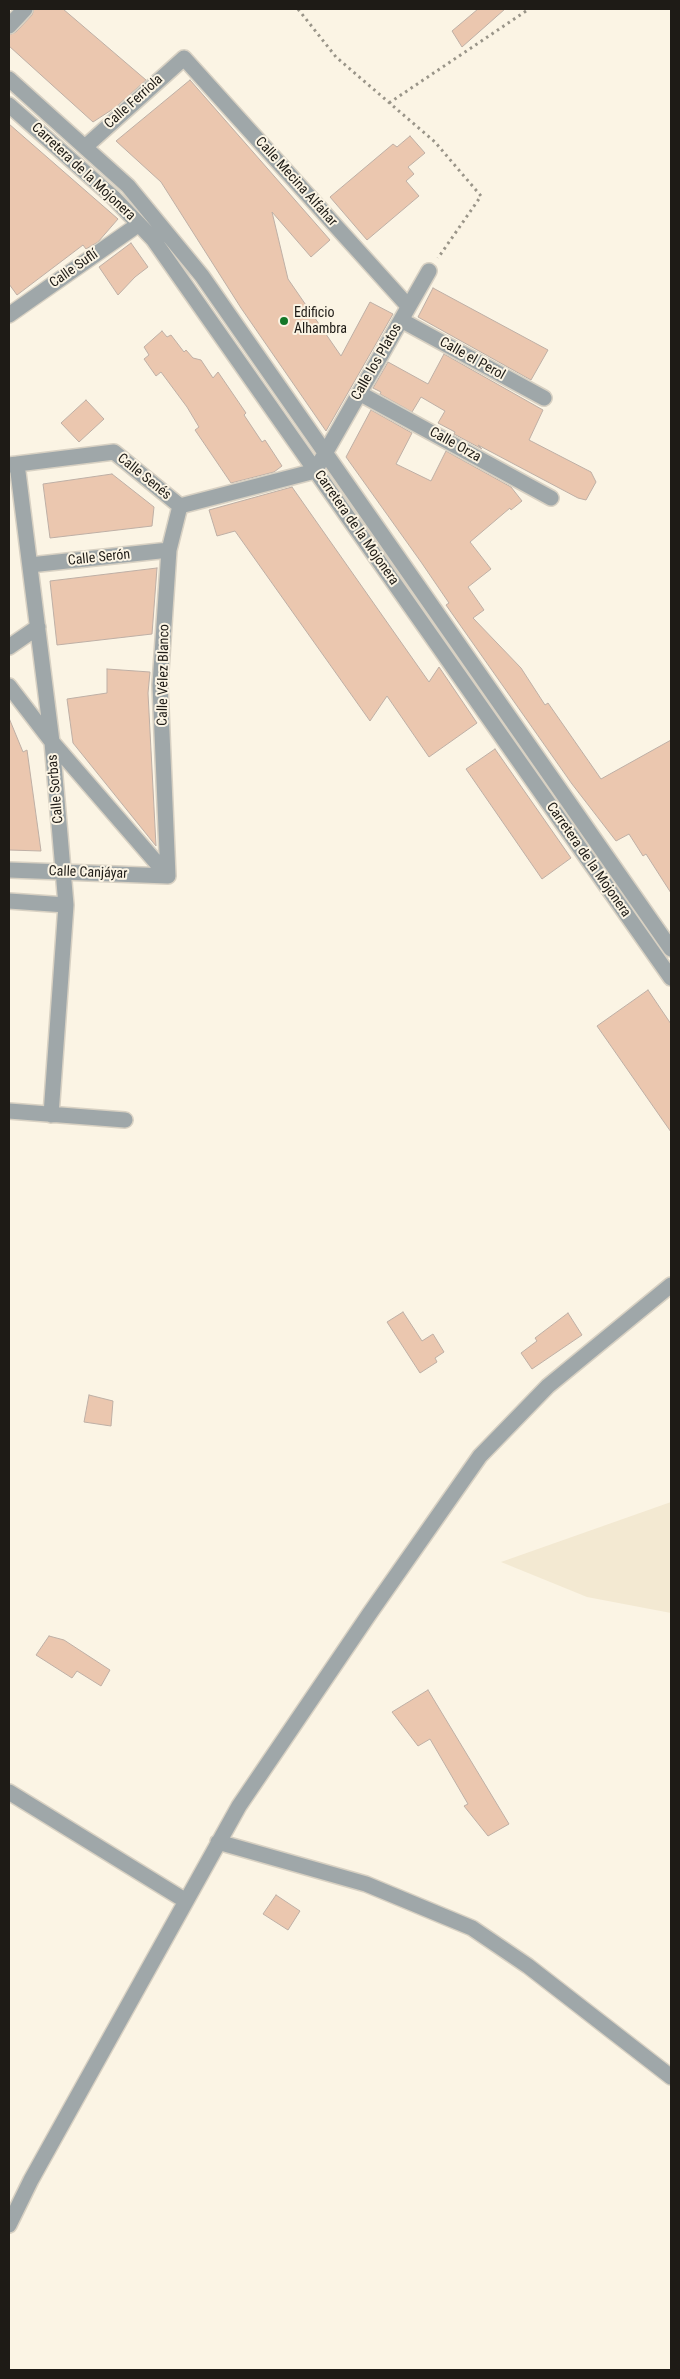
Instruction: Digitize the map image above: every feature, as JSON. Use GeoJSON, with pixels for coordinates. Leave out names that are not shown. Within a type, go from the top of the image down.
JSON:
{"type":"FeatureCollection","features":[{"type":"Feature","properties":{"kind":"street"},"geometry":{"type":"LineString","coordinates":[[9,26],[25,9]]}},
{"type":"Feature","properties":{"kind":"street","name":"Calle Ferriola"},"geometry":{"type":"LineString","coordinates":[[85,147],[184,58]]}},
{"type":"Feature","properties":{"kind":"street","name":"Calle Mecina Alfahar"},"geometry":{"type":"LineString","coordinates":[[184,58],[405,313]]}},
{"type":"Feature","properties":{"kind":"street","name":"Carretera de la Mojonera"},"geometry":{"type":"LineString","coordinates":[[9,79],[128,186],[202,276],[324,454],[671,949]]}},
{"type":"Feature","properties":{"kind":"street","name":"Carretera de la Mojonera"},"geometry":{"type":"LineString","coordinates":[[9,105],[113,197],[153,239],[671,978]]}},
{"type":"Feature","properties":{"kind":"street","name":"Calle Suflí"},"geometry":{"type":"LineString","coordinates":[[9,315],[139,224]]}},
{"type":"Feature","properties":{"kind":"street","name":"Calle los Platos"},"geometry":{"type":"LineString","coordinates":[[324,454],[429,271]]}},
{"type":"Feature","properties":{"kind":"street","name":"Calle el Perol"},"geometry":{"type":"LineString","coordinates":[[405,313],[544,398]]}},
{"type":"Feature","properties":{"kind":"street","name":"Calle Orza"},"geometry":{"type":"LineString","coordinates":[[359,393],[551,498]]}},
{"type":"Feature","properties":{"kind":"street","name":"Calle Senés"},"geometry":{"type":"LineString","coordinates":[[13,465],[114,452],[180,506],[315,470]]}},
{"type":"Feature","properties":{"kind":"street"},"geometry":{"type":"LineString","coordinates":[[315,470],[324,454]]}},
{"type":"Feature","properties":{"kind":"street","name":"Calle Sorbas"},"geometry":{"type":"LineString","coordinates":[[13,465],[30,565],[52,742],[66,905],[51,1115]]}},
{"type":"Feature","properties":{"kind":"street","name":"Calle Vélez Blanco"},"geometry":{"type":"LineString","coordinates":[[168,876],[160,685],[169,550],[180,506]]}},
{"type":"Feature","properties":{"kind":"street","name":"Calle Serón"},"geometry":{"type":"LineString","coordinates":[[30,565],[169,550]]}},
{"type":"Feature","properties":{"kind":"street"},"geometry":{"type":"LineString","coordinates":[[9,647],[38,627]]}},
{"type":"Feature","properties":{"kind":"street"},"geometry":{"type":"LineString","coordinates":[[9,686],[52,742],[168,876]]}},
{"type":"Feature","properties":{"kind":"street","name":"Calle Canjáyar"},"geometry":{"type":"LineString","coordinates":[[9,870],[168,876]]}},
{"type":"Feature","properties":{"kind":"street"},"geometry":{"type":"LineString","coordinates":[[9,901],[66,905]]}},
{"type":"Feature","properties":{"kind":"street"},"geometry":{"type":"LineString","coordinates":[[9,1111],[125,1120]]}},
{"type":"Feature","properties":{"kind":"street"},"geometry":{"type":"LineString","coordinates":[[9,2225],[31,2180],[244,1798],[480,1456],[548,1386],[671,1285]]}},
{"type":"Feature","properties":{"kind":"street"},"geometry":{"type":"LineString","coordinates":[[9,1792],[186,1901]]}},
{"type":"Feature","properties":{"kind":"street"},"geometry":{"type":"LineString","coordinates":[[218,1842],[366,1884],[472,1928],[528,1966],[671,2077]]}},
{"type":"Feature","properties":{"kind":"path"},"geometry":{"type":"LineString","coordinates":[[298,9],[336,57],[435,142],[481,196],[429,271]]}},
{"type":"Feature","properties":{"kind":"path"},"geometry":{"type":"LineString","coordinates":[[389,103],[529,9]]}},
{"type":"Feature","properties":{"kind":"shaded area"},"geometry":{"type":"Polygon","coordinates":[[[671,1502],[671,1613],[587,1597],[501,1562],[671,1502]]]}},
{"type":"Feature","properties":{"kind":"building"},"geometry":{"type":"Polygon","coordinates":[[[34,9],[63,9],[146,80],[116,107],[93,122],[9,46],[9,35],[16,32],[32,15],[34,9]]]}},
{"type":"Feature","properties":{"kind":"building"},"geometry":{"type":"Polygon","coordinates":[[[478,9],[505,9],[462,47],[452,31],[478,9]]]}},
{"type":"Feature","properties":{"kind":"building"},"geometry":{"type":"Polygon","coordinates":[[[190,80],[330,240],[311,257],[272,212],[288,279],[341,356],[370,302],[393,314],[326,431],[241,308],[161,182],[116,141],[190,80]]]}},
{"type":"Feature","properties":{"kind":"building"},"geometry":{"type":"Polygon","coordinates":[[[9,124],[118,219],[98,242],[86,249],[83,245],[17,295],[9,284],[9,124]]]}},
{"type":"Feature","properties":{"kind":"building"},"geometry":{"type":"Polygon","coordinates":[[[410,136],[425,153],[408,167],[414,174],[406,181],[419,196],[367,240],[330,197],[393,144],[397,147],[410,136]]]}},
{"type":"Feature","properties":{"kind":"building"},"geometry":{"type":"Polygon","coordinates":[[[131,243],[148,267],[135,277],[118,295],[99,267],[131,243]]]}},
{"type":"Feature","properties":{"kind":"building"},"geometry":{"type":"Polygon","coordinates":[[[433,288],[548,350],[531,380],[418,317],[433,288]]]}},
{"type":"Feature","properties":{"kind":"building"},"geometry":{"type":"Polygon","coordinates":[[[162,331],[167,337],[171,335],[184,352],[186,350],[193,358],[201,360],[213,378],[218,372],[246,413],[244,415],[262,442],[265,440],[282,466],[274,472],[231,483],[195,430],[199,427],[187,407],[161,372],[156,376],[144,359],[149,355],[144,347],[162,331]]]}},
{"type":"Feature","properties":{"kind":"building"},"geometry":{"type":"Polygon","coordinates":[[[444,354],[543,410],[529,440],[591,472],[596,482],[586,500],[578,498],[454,434],[455,432],[438,423],[445,411],[421,397],[412,412],[373,388],[388,362],[428,384],[444,354]]]}},
{"type":"Feature","properties":{"kind":"building"},"geometry":{"type":"Polygon","coordinates":[[[86,400],[104,419],[79,442],[61,423],[86,400]]]}},
{"type":"Feature","properties":{"kind":"building"},"geometry":{"type":"Polygon","coordinates":[[[371,410],[412,433],[396,464],[431,481],[446,451],[511,487],[522,501],[511,510],[510,508],[470,542],[491,569],[468,587],[484,610],[473,618],[521,668],[545,705],[548,703],[601,779],[671,740],[671,893],[646,854],[643,856],[629,834],[616,841],[572,784],[446,605],[449,603],[421,562],[346,457],[371,410]]]}},
{"type":"Feature","properties":{"kind":"building"},"geometry":{"type":"Polygon","coordinates":[[[112,474],[154,507],[152,526],[50,538],[43,484],[112,474]]]}},
{"type":"Feature","properties":{"kind":"building"},"geometry":{"type":"Polygon","coordinates":[[[292,487],[429,682],[439,667],[477,723],[429,757],[387,696],[370,721],[235,531],[217,536],[209,510],[292,487]]]}},
{"type":"Feature","properties":{"kind":"building"},"geometry":{"type":"Polygon","coordinates":[[[157,568],[152,634],[57,645],[50,581],[157,568]]]}},
{"type":"Feature","properties":{"kind":"building"},"geometry":{"type":"Polygon","coordinates":[[[107,669],[150,672],[148,693],[156,846],[73,743],[67,699],[107,693],[107,669]]]}},
{"type":"Feature","properties":{"kind":"building"},"geometry":{"type":"Polygon","coordinates":[[[9,718],[23,752],[27,750],[41,851],[9,850],[9,718]]]}},
{"type":"Feature","properties":{"kind":"building"},"geometry":{"type":"Polygon","coordinates":[[[495,749],[571,858],[542,879],[466,769],[495,749]]]}},
{"type":"Feature","properties":{"kind":"building"},"geometry":{"type":"Polygon","coordinates":[[[648,990],[671,1024],[671,1132],[597,1026],[648,990]]]}},
{"type":"Feature","properties":{"kind":"building"},"geometry":{"type":"Polygon","coordinates":[[[403,1312],[422,1341],[433,1334],[444,1352],[435,1358],[437,1362],[420,1373],[387,1322],[403,1312]]]}},
{"type":"Feature","properties":{"kind":"building"},"geometry":{"type":"Polygon","coordinates":[[[568,1313],[582,1335],[532,1369],[521,1353],[537,1341],[535,1338],[568,1313]]]}},
{"type":"Feature","properties":{"kind":"building"},"geometry":{"type":"Polygon","coordinates":[[[89,1395],[113,1401],[111,1426],[84,1422],[89,1395]]]}},
{"type":"Feature","properties":{"kind":"building"},"geometry":{"type":"Polygon","coordinates":[[[49,1636],[64,1640],[110,1670],[101,1686],[77,1671],[72,1678],[36,1655],[49,1636]]]}},
{"type":"Feature","properties":{"kind":"building"},"geometry":{"type":"Polygon","coordinates":[[[428,1690],[509,1824],[488,1836],[464,1806],[468,1804],[430,1739],[418,1746],[392,1712],[428,1690]]]}},
{"type":"Feature","properties":{"kind":"building"},"geometry":{"type":"Polygon","coordinates":[[[276,1895],[300,1911],[288,1930],[263,1914],[276,1895]]]}},
{"type":"Feature","properties":{"kind":"place","name":"Edificio Alhambra"},"geometry":{"type":"Point","coordinates":[284,321]}}]}
